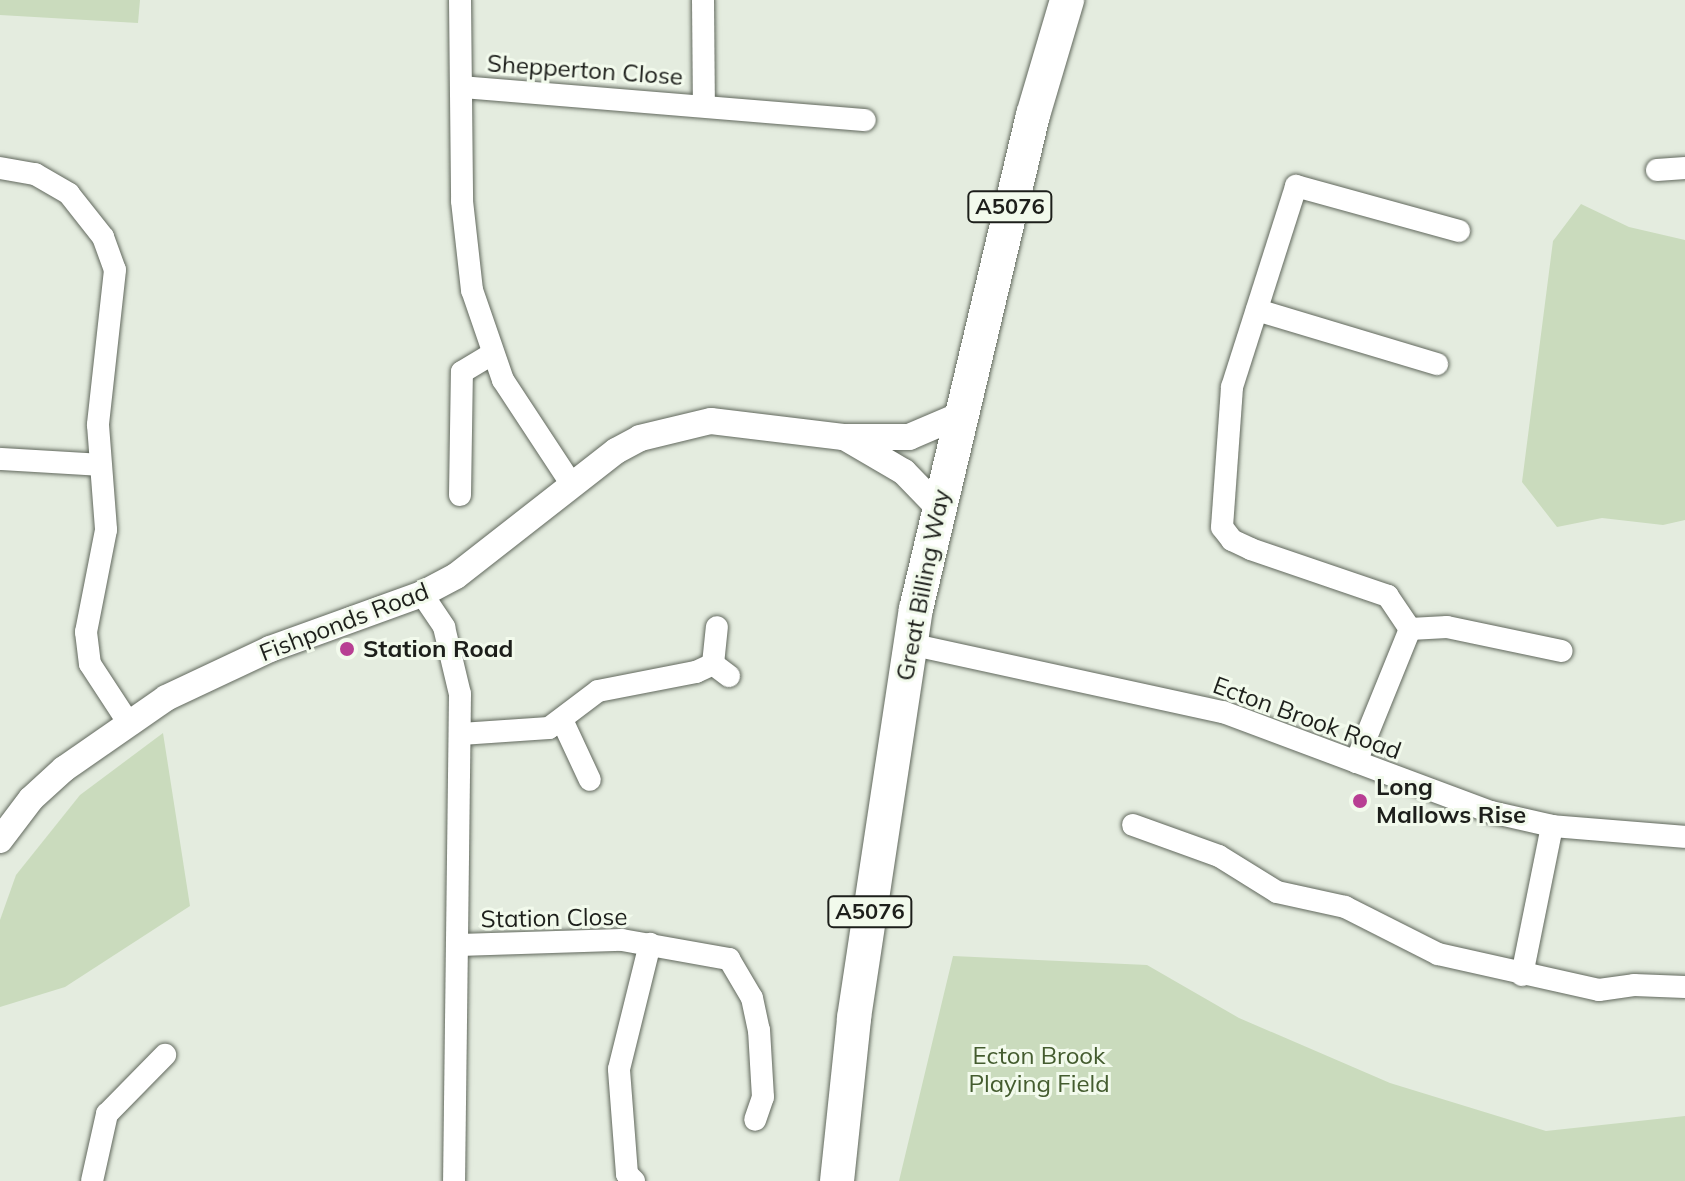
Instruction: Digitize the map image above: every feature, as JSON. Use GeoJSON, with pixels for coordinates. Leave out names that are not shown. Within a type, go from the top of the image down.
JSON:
{"type":"FeatureCollection","features":[{"type":"Feature","properties":{"kind":"main road","name":"Great Billing Way"},"geometry":{"type":"LineString","coordinates":[[837,1181],[854,1018],[910,644],[958,416],[1067,0]]}},
{"type":"Feature","properties":{"kind":"street"},"geometry":{"type":"LineString","coordinates":[[460,0],[464,230],[472,290],[492,354],[531,426],[572,485]]}},
{"type":"Feature","properties":{"kind":"street","name":"Shepperton Close"},"geometry":{"type":"LineString","coordinates":[[703,0],[704,106]]}},
{"type":"Feature","properties":{"kind":"street","name":"Shepperton Close"},"geometry":{"type":"LineString","coordinates":[[462,87],[865,120]]}},
{"type":"Feature","properties":{"kind":"street"},"geometry":{"type":"LineString","coordinates":[[0,168],[35,174],[69,194],[94,222],[110,253],[117,282],[98,425],[106,530],[86,632],[90,664],[128,722]]}},
{"type":"Feature","properties":{"kind":"street"},"geometry":{"type":"LineString","coordinates":[[1657,170],[1685,168]]}},
{"type":"Feature","properties":{"kind":"street"},"geometry":{"type":"LineString","coordinates":[[1410,629],[1388,596],[1251,549],[1232,540],[1222,527],[1232,387],[1296,186],[1459,231]]}},
{"type":"Feature","properties":{"kind":"street"},"geometry":{"type":"LineString","coordinates":[[1257,310],[1437,364]]}},
{"type":"Feature","properties":{"kind":"street"},"geometry":{"type":"LineString","coordinates":[[460,495],[462,372],[492,354]]}},
{"type":"Feature","properties":{"kind":"street","name":"Fishponds Road"},"geometry":{"type":"LineString","coordinates":[[0,840],[31,799],[128,722],[213,673],[422,594],[456,576],[616,451],[672,428],[741,423],[843,437],[909,437],[958,416]]}},
{"type":"Feature","properties":{"kind":"street","name":"Fishponds Road"},"geometry":{"type":"LineString","coordinates":[[843,437],[904,472],[937,506]]}},
{"type":"Feature","properties":{"kind":"street"},"geometry":{"type":"LineString","coordinates":[[0,459],[100,465]]}},
{"type":"Feature","properties":{"kind":"street"},"geometry":{"type":"LineString","coordinates":[[422,594],[444,627],[452,654],[461,734],[454,1181]]}},
{"type":"Feature","properties":{"kind":"street"},"geometry":{"type":"LineString","coordinates":[[461,734],[528,733],[562,720],[598,691],[721,670],[717,627]]}},
{"type":"Feature","properties":{"kind":"street"},"geometry":{"type":"LineString","coordinates":[[1410,629],[1447,627],[1562,651]]}},
{"type":"Feature","properties":{"kind":"street"},"geometry":{"type":"LineString","coordinates":[[1356,762],[1410,629]]}},
{"type":"Feature","properties":{"kind":"street","name":"Ecton Brook Road"},"geometry":{"type":"LineString","coordinates":[[910,644],[1182,701],[1356,762],[1432,793],[1552,826],[1685,837]]}},
{"type":"Feature","properties":{"kind":"street"},"geometry":{"type":"LineString","coordinates":[[562,720],[590,780]]}},
{"type":"Feature","properties":{"kind":"street"},"geometry":{"type":"LineString","coordinates":[[1133,825],[1219,856],[1277,892],[1345,907],[1438,954],[1599,990],[1634,985],[1685,987]]}},
{"type":"Feature","properties":{"kind":"street"},"geometry":{"type":"LineString","coordinates":[[1522,975],[1552,826]]}},
{"type":"Feature","properties":{"kind":"street","name":"Station Close"},"geometry":{"type":"LineString","coordinates":[[459,945],[622,940],[718,954],[738,971],[759,1030],[763,1097],[755,1120]]}},
{"type":"Feature","properties":{"kind":"street","name":"Station Close"},"geometry":{"type":"LineString","coordinates":[[634,1181],[627,1174],[619,1069],[650,944]]}},
{"type":"Feature","properties":{"kind":"street"},"geometry":{"type":"LineString","coordinates":[[92,1181],[107,1114],[165,1055]]}},
{"type":"Feature","properties":{"kind":"green space"},"geometry":{"type":"Polygon","coordinates":[[[0,0],[140,0],[138,23],[0,15],[0,0]]]}},
{"type":"Feature","properties":{"kind":"green space"},"geometry":{"type":"Polygon","coordinates":[[[1581,204],[1629,227],[1685,240],[1685,520],[1663,525],[1602,518],[1557,527],[1522,482],[1553,241],[1581,204]]]}},
{"type":"Feature","properties":{"kind":"green space"},"geometry":{"type":"Polygon","coordinates":[[[163,733],[190,906],[65,987],[0,1007],[0,920],[16,875],[80,795],[163,733]]]}},
{"type":"Feature","properties":{"kind":"green space","name":"Ecton Brook Playing Field"},"geometry":{"type":"Polygon","coordinates":[[[953,956],[1147,965],[1239,1018],[1390,1083],[1546,1131],[1685,1116],[1685,1181],[899,1181],[953,956]]]}},
{"type":"Feature","properties":{"kind":"place","name":"Station Road"},"geometry":{"type":"Point","coordinates":[347,649]}},
{"type":"Feature","properties":{"kind":"place","name":"Long Mallows Rise"},"geometry":{"type":"Point","coordinates":[1360,801]}}]}
